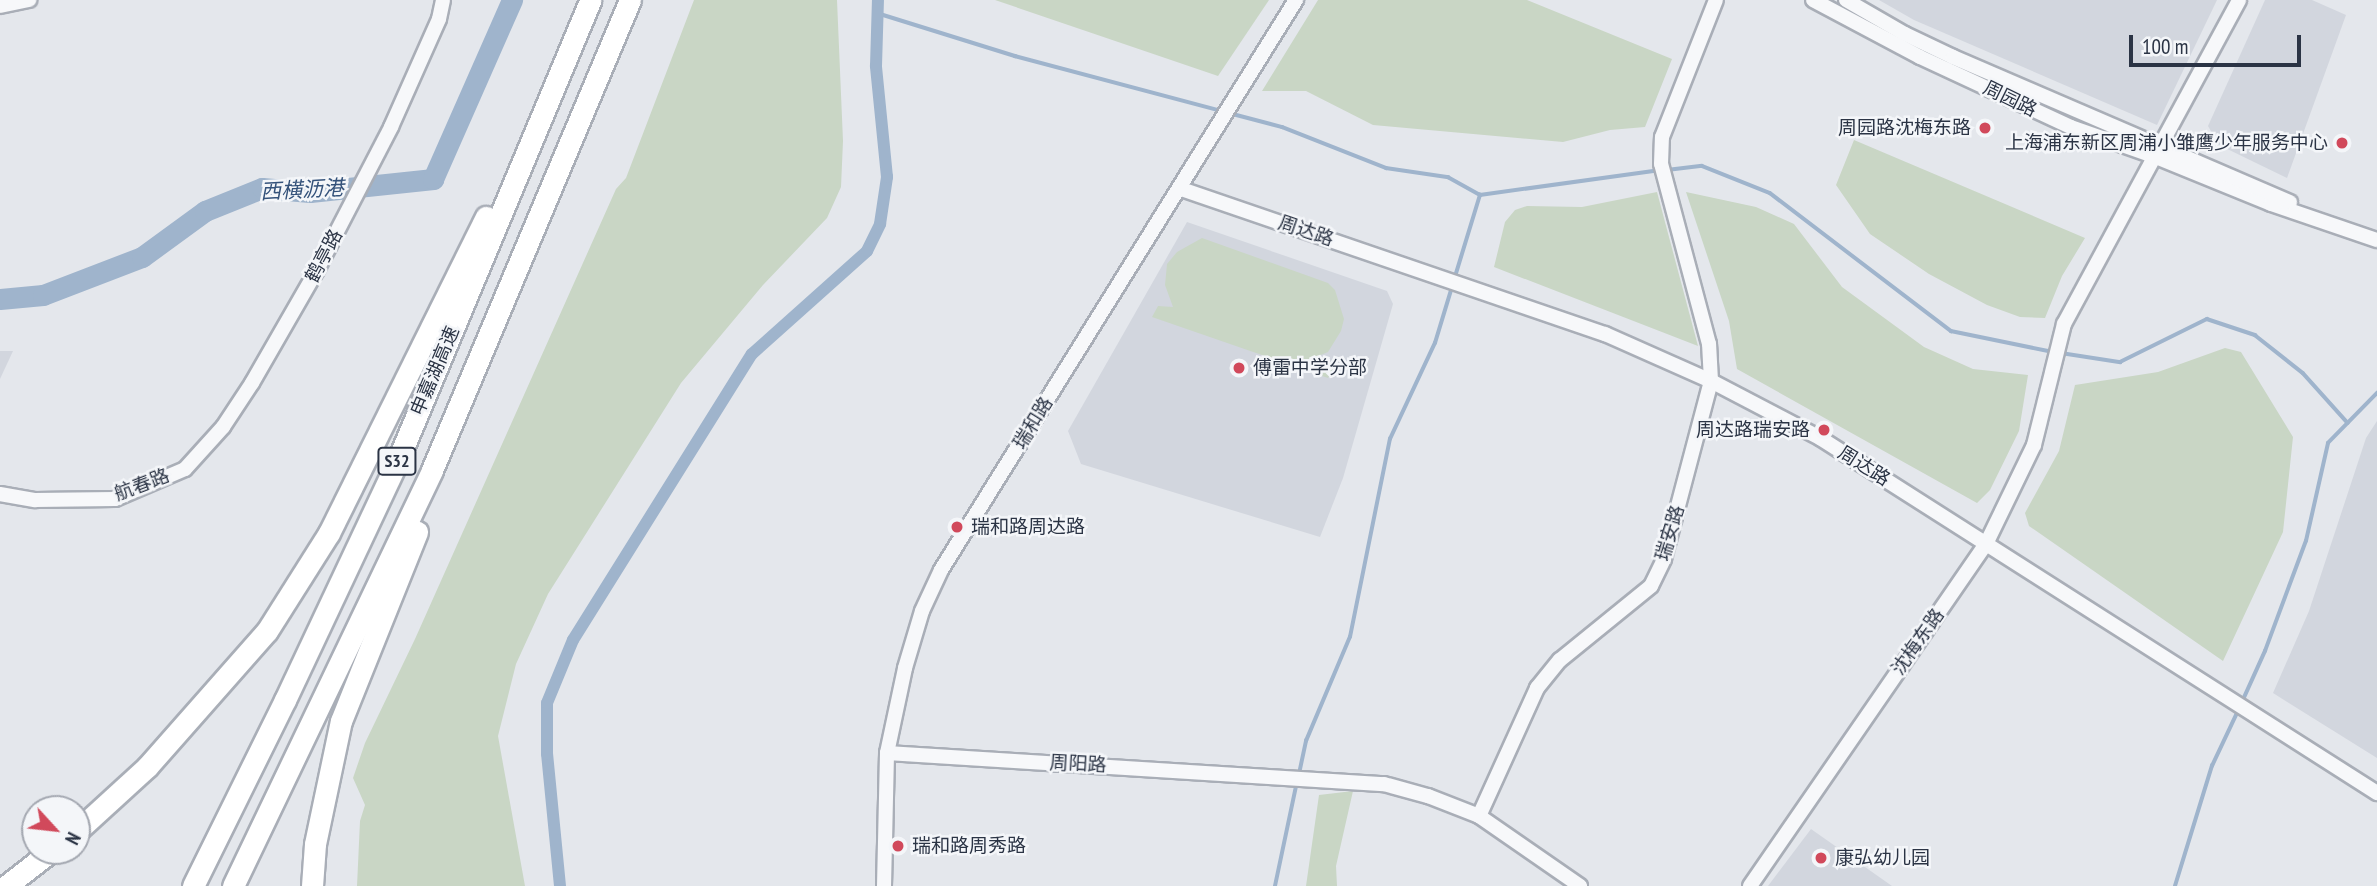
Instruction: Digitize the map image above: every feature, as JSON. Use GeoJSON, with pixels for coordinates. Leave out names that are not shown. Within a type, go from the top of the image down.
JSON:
{"type":"FeatureCollection","features":[{"type":"Feature","properties":{"kind":"highway","name":"申嘉湖高速"},"geometry":{"type":"LineString","coordinates":[[193,886],[285,700],[398,460],[590,0]]}},
{"type":"Feature","properties":{"kind":"highway","name":"申嘉湖高速"},"geometry":{"type":"LineString","coordinates":[[233,886],[432,470],[630,0]]}},
{"type":"Feature","properties":{"kind":"highway"},"geometry":{"type":"LineString","coordinates":[[91,818],[147,767],[267,631],[330,533],[579,27]]}},
{"type":"Feature","properties":{"kind":"highway"},"geometry":{"type":"LineString","coordinates":[[310,886],[315,844],[341,722],[615,40]]}},
{"type":"Feature","properties":{"kind":"highway"},"geometry":{"type":"LineString","coordinates":[[9,883],[33,865]]}},
{"type":"Feature","properties":{"kind":"street"},"geometry":{"type":"LineString","coordinates":[[0,6],[29,0]]}},
{"type":"Feature","properties":{"kind":"street","name":"鹤亭路"},"geometry":{"type":"LineString","coordinates":[[223,427],[252,383],[371,166],[439,19],[443,0]]}},
{"type":"Feature","properties":{"kind":"street","name":"瑞和路"},"geometry":{"type":"LineString","coordinates":[[884,886],[887,752],[908,656],[922,611],[941,570],[1296,0]]}},
{"type":"Feature","properties":{"kind":"street","name":"瑞安路"},"geometry":{"type":"LineString","coordinates":[[1479,816],[1537,688],[1560,660],[1651,586],[1664,559],[1711,381],[1709,344],[1661,164],[1662,137],[1716,0]]}},
{"type":"Feature","properties":{"kind":"street","name":"周园路"},"geometry":{"type":"LineString","coordinates":[[1813,0],[1920,57],[2071,127],[2159,150]]}},
{"type":"Feature","properties":{"kind":"street","name":"周园路"},"geometry":{"type":"LineString","coordinates":[[1846,0],[1905,34],[1953,57],[2159,150],[2377,240]]}},
{"type":"Feature","properties":{"kind":"street"},"geometry":{"type":"LineString","coordinates":[[2159,150],[2239,0]]}},
{"type":"Feature","properties":{"kind":"street","name":"沈梅东路"},"geometry":{"type":"LineString","coordinates":[[1750,886],[1986,544],[2034,445],[2064,324],[2159,150]]}},
{"type":"Feature","properties":{"kind":"street","name":"周达路"},"geometry":{"type":"LineString","coordinates":[[1181,188],[1605,334],[1711,381],[1820,438],[2377,793]]}},
{"type":"Feature","properties":{"kind":"street","name":"航春路"},"geometry":{"type":"LineString","coordinates":[[0,495],[35,500],[115,499],[184,469],[223,427]]}},
{"type":"Feature","properties":{"kind":"street","name":"周阳路"},"geometry":{"type":"LineString","coordinates":[[887,752],[1384,784],[1427,796],[1479,816]]}},
{"type":"Feature","properties":{"kind":"street"},"geometry":{"type":"LineString","coordinates":[[1479,816],[1580,886]]}},
{"type":"Feature","properties":{"kind":"shaded area"},"geometry":{"type":"Polygon","coordinates":[[[1879,0],[2217,0],[2157,125],[1914,20],[1879,0]]]}},
{"type":"Feature","properties":{"kind":"shaded area"},"geometry":{"type":"Polygon","coordinates":[[[2265,0],[2312,0],[2346,15],[2287,178],[2219,145],[2208,126],[2265,0]]]}},
{"type":"Feature","properties":{"kind":"shaded area","name":"傅雷中学分部"},"geometry":{"type":"Polygon","coordinates":[[[1187,222],[1387,291],[1393,304],[1343,478],[1320,537],[1081,464],[1068,431],[1187,222]]]}},
{"type":"Feature","properties":{"kind":"shaded area"},"geometry":{"type":"Polygon","coordinates":[[[0,351],[13,351],[0,379],[0,351]]]}},
{"type":"Feature","properties":{"kind":"shaded area"},"geometry":{"type":"Polygon","coordinates":[[[2377,421],[2377,758],[2273,693],[2309,611],[2366,438],[2377,421]]]}},
{"type":"Feature","properties":{"kind":"shaded area","name":"康弘幼儿园"},"geometry":{"type":"Polygon","coordinates":[[[1811,829],[1892,886],[1768,886],[1811,829]]]}},
{"type":"Feature","properties":{"kind":"green space"},"geometry":{"type":"Polygon","coordinates":[[[694,0],[837,0],[843,141],[841,187],[827,218],[763,285],[681,383],[548,594],[516,664],[498,736],[525,886],[357,886],[360,821],[365,805],[353,778],[365,743],[415,639],[616,189],[626,178],[694,0]]]}},
{"type":"Feature","properties":{"kind":"green space"},"geometry":{"type":"Polygon","coordinates":[[[995,0],[1269,0],[1218,76],[995,0]]]}},
{"type":"Feature","properties":{"kind":"green space"},"geometry":{"type":"Polygon","coordinates":[[[1318,0],[1527,0],[1672,59],[1645,127],[1610,130],[1563,142],[1373,125],[1306,91],[1262,91],[1318,0]]]}},
{"type":"Feature","properties":{"kind":"green space"},"geometry":{"type":"Polygon","coordinates":[[[1854,140],[2085,238],[2062,276],[2045,318],[2020,317],[1987,305],[1929,274],[1870,234],[1836,185],[1854,140]]]}},
{"type":"Feature","properties":{"kind":"green space"},"geometry":{"type":"Polygon","coordinates":[[[1657,192],[1698,346],[1494,267],[1505,222],[1515,210],[1527,206],[1582,207],[1657,192]]]}},
{"type":"Feature","properties":{"kind":"green space"},"geometry":{"type":"Polygon","coordinates":[[[1686,192],[1756,207],[1794,224],[1842,287],[1924,347],[1973,369],[2028,375],[2019,431],[1990,490],[1977,503],[1737,369],[1729,321],[1686,192]]]}},
{"type":"Feature","properties":{"kind":"green space"},"geometry":{"type":"Polygon","coordinates":[[[1202,238],[1328,283],[1335,290],[1344,319],[1341,331],[1328,352],[1316,357],[1334,366],[1328,378],[1152,317],[1158,306],[1173,307],[1165,285],[1167,264],[1177,252],[1202,238]]]}},
{"type":"Feature","properties":{"kind":"green space"},"geometry":{"type":"Polygon","coordinates":[[[2225,348],[2241,352],[2293,437],[2283,532],[2223,661],[2029,526],[2025,513],[2059,451],[2075,385],[2158,372],[2225,348]]]}},
{"type":"Feature","properties":{"kind":"green space"},"geometry":{"type":"Polygon","coordinates":[[[1353,791],[1336,866],[1337,886],[1306,886],[1319,795],[1353,791]]]}},
{"type":"Feature","properties":{"kind":"waterway","name":"西横沥港"},"geometry":{"type":"LineString","coordinates":[[0,299],[43,295],[142,257],[205,211],[262,188],[310,192],[433,179],[512,0]]}},
{"type":"Feature","properties":{"kind":"waterway"},"geometry":{"type":"LineString","coordinates":[[560,886],[547,754],[547,703],[573,640],[752,354],[867,251],[880,224],[887,177],[876,66],[878,0]]}},
{"type":"Feature","properties":{"kind":"waterway"},"geometry":{"type":"LineString","coordinates":[[877,13],[1015,56],[1222,111]]}},
{"type":"Feature","properties":{"kind":"waterway"},"geometry":{"type":"LineString","coordinates":[[1229,113],[1282,127],[1386,168],[1448,177],[1480,195],[1660,170]]}},
{"type":"Feature","properties":{"kind":"waterway"},"geometry":{"type":"LineString","coordinates":[[1667,170],[1702,166],[1770,193],[1951,331],[2053,352]]}},
{"type":"Feature","properties":{"kind":"waterway"},"geometry":{"type":"LineString","coordinates":[[1454,280],[1480,195]]}},
{"type":"Feature","properties":{"kind":"waterway"},"geometry":{"type":"LineString","coordinates":[[1299,774],[1306,741],[1350,637],[1390,439],[1435,343],[1452,287]]}},
{"type":"Feature","properties":{"kind":"waterway"},"geometry":{"type":"LineString","coordinates":[[2061,353],[2120,362],[2207,319],[2255,335],[2303,373],[2348,423]]}},
{"type":"Feature","properties":{"kind":"waterway"},"geometry":{"type":"LineString","coordinates":[[2242,702],[2265,651],[2306,541],[2328,443],[2377,393]]}},
{"type":"Feature","properties":{"kind":"waterway"},"geometry":{"type":"LineString","coordinates":[[2175,886],[2212,766],[2239,709]]}},
{"type":"Feature","properties":{"kind":"waterway"},"geometry":{"type":"LineString","coordinates":[[1275,886],[1297,782]]}},
{"type":"Feature","properties":{"kind":"place","name":"周园路沈梅东路"},"geometry":{"type":"Point","coordinates":[1985,128]}},
{"type":"Feature","properties":{"kind":"place","name":"上海浦东新区周浦小雏鹰少年服务中心"},"geometry":{"type":"Point","coordinates":[2342,143]}},
{"type":"Feature","properties":{"kind":"place","name":"傅雷中学分部"},"geometry":{"type":"Point","coordinates":[1239,368]}},
{"type":"Feature","properties":{"kind":"place","name":"周达路瑞安路"},"geometry":{"type":"Point","coordinates":[1824,430]}},
{"type":"Feature","properties":{"kind":"place","name":"瑞和路周达路"},"geometry":{"type":"Point","coordinates":[957,527]}},
{"type":"Feature","properties":{"kind":"place","name":"瑞和路周秀路"},"geometry":{"type":"Point","coordinates":[898,846]}},
{"type":"Feature","properties":{"kind":"place","name":"康弘幼儿园"},"geometry":{"type":"Point","coordinates":[1821,858]}}]}
